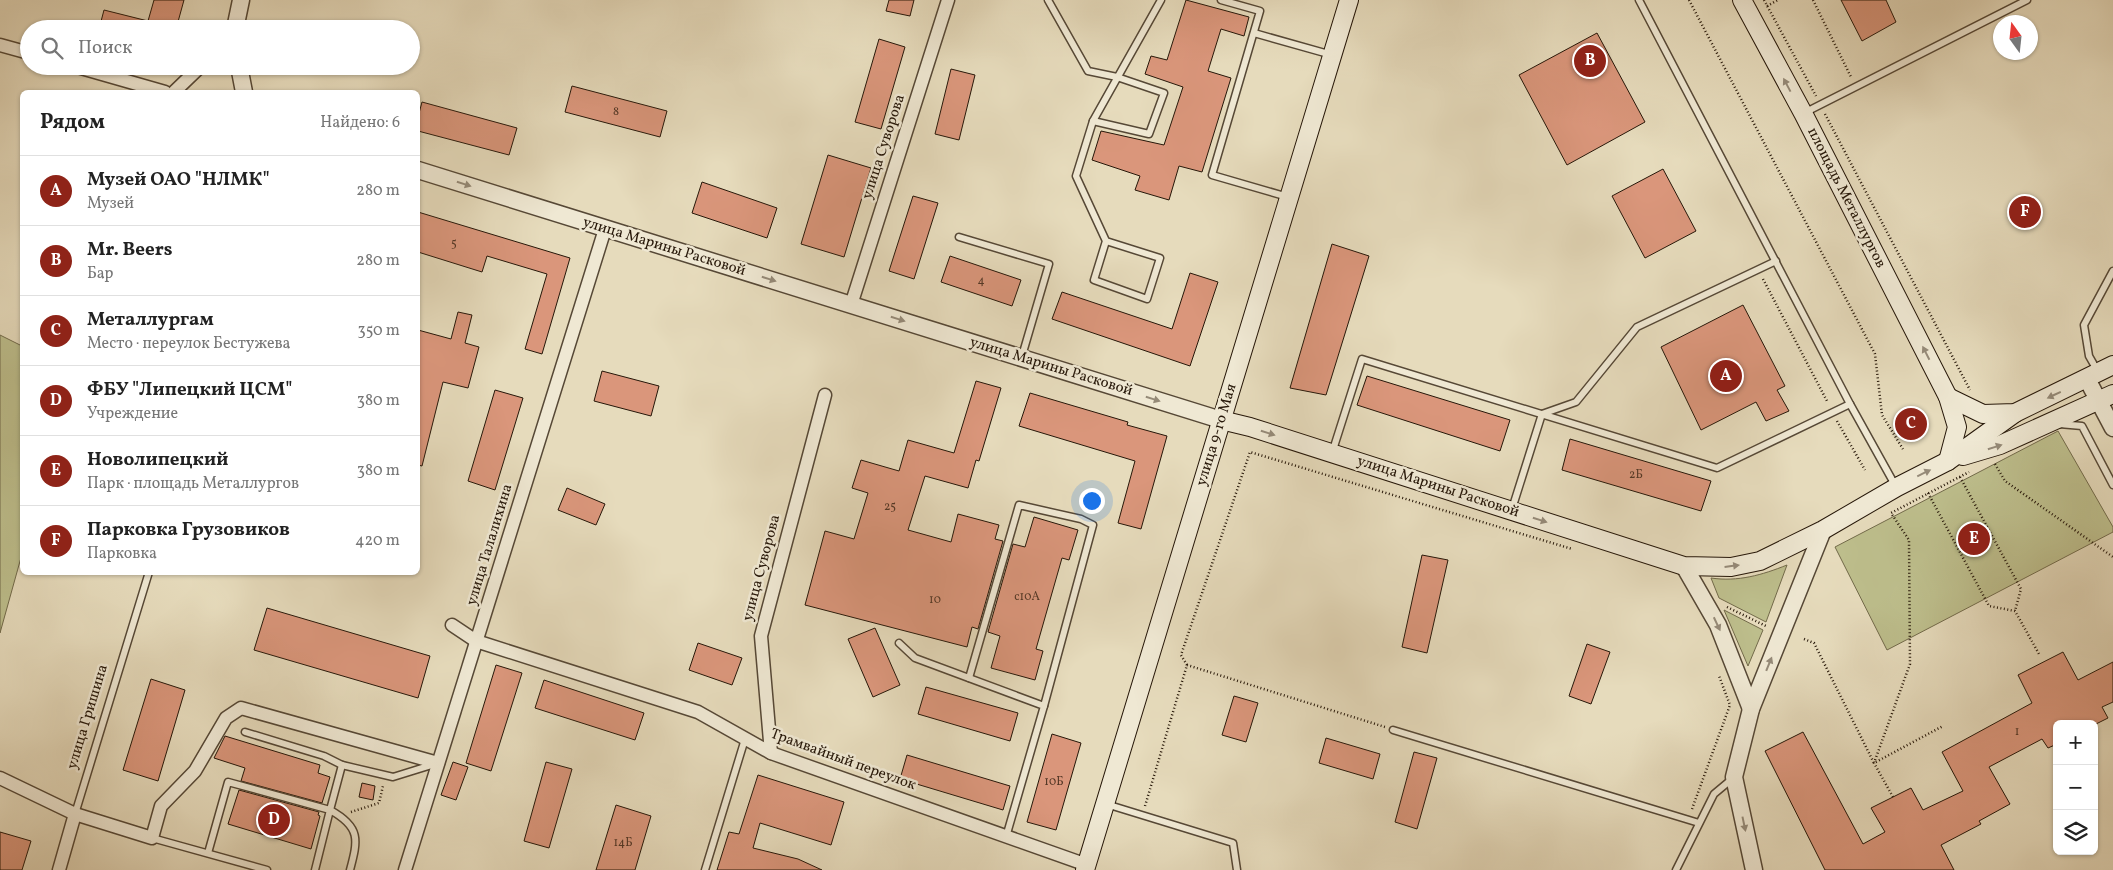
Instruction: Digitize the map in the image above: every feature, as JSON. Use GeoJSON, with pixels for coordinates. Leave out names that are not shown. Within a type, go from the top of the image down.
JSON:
{"type":"FeatureCollection","features":[{"type":"Feature","properties":{"kind":"main road","name":"площадь Металлургов"},"geometry":{"type":"LineString","coordinates":[[1742,0],[1803,114],[1948,397],[1957,426],[1948,461]]}},
{"type":"Feature","properties":{"kind":"main road","name":"улица 9-го Мая"},"geometry":{"type":"LineString","coordinates":[[1086,868],[1333,56],[1347,1]]}},
{"type":"Feature","properties":{"kind":"main road"},"geometry":{"type":"LineString","coordinates":[[1684,566],[1731,567],[1760,561],[1823,530],[1896,487],[1948,461],[2015,413],[2099,372]]}},
{"type":"Feature","properties":{"kind":"main road"},"geometry":{"type":"LineString","coordinates":[[1948,397],[1983,414],[2015,413]]}},
{"type":"Feature","properties":{"kind":"main road"},"geometry":{"type":"LineString","coordinates":[[1948,461],[2000,445],[2106,397]]}},
{"type":"Feature","properties":{"kind":"main road","name":"улица Марины Расковой"},"geometry":{"type":"LineString","coordinates":[[1221,420],[1250,426],[1684,566]]}},
{"type":"Feature","properties":{"kind":"street"},"geometry":{"type":"LineString","coordinates":[[237,20],[241,0]]}},
{"type":"Feature","properties":{"kind":"street","name":"улица Суворова"},"geometry":{"type":"LineString","coordinates":[[851,304],[948,0]]}},
{"type":"Feature","properties":{"kind":"street"},"geometry":{"type":"LineString","coordinates":[[0,45],[20,51]]}},
{"type":"Feature","properties":{"kind":"street"},"geometry":{"type":"LineString","coordinates":[[106,75],[158,90]]}},
{"type":"Feature","properties":{"kind":"street"},"geometry":{"type":"LineString","coordinates":[[176,90],[192,75]]}},
{"type":"Feature","properties":{"kind":"street"},"geometry":{"type":"LineString","coordinates":[[241,75],[244,90]]}},
{"type":"Feature","properties":{"kind":"street","name":"улица Марины Расковой"},"geometry":{"type":"LineString","coordinates":[[420,171],[1221,420]]}},
{"type":"Feature","properties":{"kind":"street","name":"улица Талалихина"},"geometry":{"type":"LineString","coordinates":[[405,870],[605,229]]}},
{"type":"Feature","properties":{"kind":"street"},"geometry":{"type":"LineString","coordinates":[[2099,372],[2113,428]]}},
{"type":"Feature","properties":{"kind":"street","name":"улица Суворова"},"geometry":{"type":"LineString","coordinates":[[771,753],[761,636],[825,395]]}},
{"type":"Feature","properties":{"kind":"street"},"geometry":{"type":"LineString","coordinates":[[1754,870],[1734,777],[1751,709],[1823,530]]}},
{"type":"Feature","properties":{"kind":"street"},"geometry":{"type":"LineString","coordinates":[[1684,566],[1718,625],[1751,709]]}},
{"type":"Feature","properties":{"kind":"street","name":"Трамвайный переулок"},"geometry":{"type":"LineString","coordinates":[[452,625],[476,641],[698,712],[771,753],[1006,837],[1086,868]]}},
{"type":"Feature","properties":{"kind":"street"},"geometry":{"type":"LineString","coordinates":[[0,778],[75,814],[152,838],[161,806],[195,771],[226,718],[240,708],[438,763]]}},
{"type":"Feature","properties":{"kind":"street","name":"улица Гришина"},"geometry":{"type":"LineString","coordinates":[[58,870],[75,814]]}},
{"type":"Feature","properties":{"kind":"lane"},"geometry":{"type":"LineString","coordinates":[[1048,0],[1088,71],[1117,77],[1164,93],[1150,134],[1093,120]]}},
{"type":"Feature","properties":{"kind":"lane"},"geometry":{"type":"LineString","coordinates":[[1106,241],[1160,258],[1147,299],[1094,280],[1106,241],[1076,176],[1093,120],[1161,0]]}},
{"type":"Feature","properties":{"kind":"lane"},"geometry":{"type":"LineString","coordinates":[[1221,0],[1260,11],[1212,175],[1289,198]]}},
{"type":"Feature","properties":{"kind":"lane"},"geometry":{"type":"LineString","coordinates":[[1639,0],[1850,404],[1896,487]]}},
{"type":"Feature","properties":{"kind":"lane"},"geometry":{"type":"LineString","coordinates":[[1803,114],[2027,0]]}},
{"type":"Feature","properties":{"kind":"lane"},"geometry":{"type":"LineString","coordinates":[[1254,33],[1333,56]]}},
{"type":"Feature","properties":{"kind":"lane"},"geometry":{"type":"LineString","coordinates":[[959,237],[1049,264],[1021,358]]}},
{"type":"Feature","properties":{"kind":"lane"},"geometry":{"type":"LineString","coordinates":[[1542,414],[1576,402],[1637,327],[1776,261]]}},
{"type":"Feature","properties":{"kind":"lane"},"geometry":{"type":"LineString","coordinates":[[2099,372],[2089,356],[2084,326],[2113,271]]}},
{"type":"Feature","properties":{"kind":"lane"},"geometry":{"type":"LineString","coordinates":[[1332,454],[1362,359],[1717,468],[1850,404]]}},
{"type":"Feature","properties":{"kind":"lane"},"geometry":{"type":"LineString","coordinates":[[1512,511],[1542,414]]}},
{"type":"Feature","properties":{"kind":"lane"},"geometry":{"type":"LineString","coordinates":[[2048,423],[2082,426],[2113,484]]}},
{"type":"Feature","properties":{"kind":"lane"},"geometry":{"type":"LineString","coordinates":[[969,678],[1019,505],[1081,519],[1093,525],[1006,837]]}},
{"type":"Feature","properties":{"kind":"lane","name":"улица Гришина"},"geometry":{"type":"LineString","coordinates":[[75,814],[148,575]]}},
{"type":"Feature","properties":{"kind":"lane"},"geometry":{"type":"LineString","coordinates":[[899,642],[915,658],[1044,706]]}},
{"type":"Feature","properties":{"kind":"lane"},"geometry":{"type":"LineString","coordinates":[[1393,730],[1699,823]]}},
{"type":"Feature","properties":{"kind":"lane"},"geometry":{"type":"LineString","coordinates":[[245,732],[324,756],[342,765],[393,777],[438,763]]}},
{"type":"Feature","properties":{"kind":"lane"},"geometry":{"type":"LineString","coordinates":[[705,870],[745,739]]}},
{"type":"Feature","properties":{"kind":"lane"},"geometry":{"type":"LineString","coordinates":[[315,870],[342,765]]}},
{"type":"Feature","properties":{"kind":"lane"},"geometry":{"type":"LineString","coordinates":[[1676,870],[1714,794],[1734,777]]}},
{"type":"Feature","properties":{"kind":"lane"},"geometry":{"type":"LineString","coordinates":[[208,853],[228,782],[330,810],[339,815],[349,823],[355,832],[356,842],[350,870]]}},
{"type":"Feature","properties":{"kind":"lane"},"geometry":{"type":"LineString","coordinates":[[1105,804],[1233,842],[1237,870]]}},
{"type":"Feature","properties":{"kind":"lane"},"geometry":{"type":"LineString","coordinates":[[152,838],[267,870]]}},
{"type":"Feature","properties":{"kind":"path"},"geometry":{"type":"LineString","coordinates":[[1689,0],[1875,354],[1882,415],[1903,449]]}},
{"type":"Feature","properties":{"kind":"path"},"geometry":{"type":"LineString","coordinates":[[1764,0],[1971,392]]}},
{"type":"Feature","properties":{"kind":"path"},"geometry":{"type":"LineString","coordinates":[[1767,6],[1778,0]]}},
{"type":"Feature","properties":{"kind":"path"},"geometry":{"type":"LineString","coordinates":[[1813,0],[1856,86]]}},
{"type":"Feature","properties":{"kind":"path"},"geometry":{"type":"LineString","coordinates":[[1758,269],[1865,470]]}},
{"type":"Feature","properties":{"kind":"path"},"geometry":{"type":"LineString","coordinates":[[1393,730],[1188,665],[1181,655],[1250,452],[1581,552]]}},
{"type":"Feature","properties":{"kind":"path"},"geometry":{"type":"LineString","coordinates":[[1993,460],[2005,481],[2113,557]]}},
{"type":"Feature","properties":{"kind":"path"},"geometry":{"type":"LineString","coordinates":[[1874,763],[1910,664],[1909,540],[1891,513],[1960,477],[2021,589],[2015,611],[2039,654]]}},
{"type":"Feature","properties":{"kind":"path"},"geometry":{"type":"LineString","coordinates":[[1928,493],[1989,606],[2015,611]]}},
{"type":"Feature","properties":{"kind":"path"},"geometry":{"type":"LineString","coordinates":[[1721,604],[1766,626]]}},
{"type":"Feature","properties":{"kind":"path"},"geometry":{"type":"LineString","coordinates":[[1804,639],[1814,643],[1893,797]]}},
{"type":"Feature","properties":{"kind":"path"},"geometry":{"type":"LineString","coordinates":[[1142,815],[1188,665]]}},
{"type":"Feature","properties":{"kind":"path"},"geometry":{"type":"LineString","coordinates":[[1688,820],[1730,705],[1717,668]]}},
{"type":"Feature","properties":{"kind":"path"},"geometry":{"type":"LineString","coordinates":[[1874,763],[1943,726]]}},
{"type":"Feature","properties":{"kind":"path"},"geometry":{"type":"LineString","coordinates":[[339,815],[379,803],[383,786],[393,777]]}},
{"type":"Feature","properties":{"kind":"green space"},"geometry":{"type":"Polygon","coordinates":[[[0,335],[20,345],[20,561],[0,633],[0,335]]]}},
{"type":"Feature","properties":{"kind":"green space"},"geometry":{"type":"Polygon","coordinates":[[[2058,431],[2113,527],[2113,532],[1887,650],[1835,547],[2058,431]]]}},
{"type":"Feature","properties":{"kind":"green space"},"geometry":{"type":"Polygon","coordinates":[[[1787,565],[1766,622],[1719,598],[1711,578],[1731,579],[1750,577],[1787,565]]]}},
{"type":"Feature","properties":{"kind":"green space"},"geometry":{"type":"Polygon","coordinates":[[[1724,610],[1763,630],[1748,666],[1724,610]]]}},
{"type":"Feature","properties":{"kind":"building"},"geometry":{"type":"Polygon","coordinates":[[[154,0],[184,0],[178,20],[148,20],[154,0]]]}},
{"type":"Feature","properties":{"kind":"building"},"geometry":{"type":"Polygon","coordinates":[[[889,0],[914,0],[910,16],[886,11],[889,0]]]}},
{"type":"Feature","properties":{"kind":"building"},"geometry":{"type":"Polygon","coordinates":[[[1186,0],[1249,17],[1244,36],[1221,29],[1208,71],[1231,78],[1202,172],[1179,166],[1169,200],[1135,190],[1140,176],[1092,160],[1101,131],[1164,145],[1183,87],[1145,74],[1151,56],[1167,60],[1186,0]]]}},
{"type":"Feature","properties":{"kind":"building"},"geometry":{"type":"Polygon","coordinates":[[[1841,0],[1886,0],[1896,22],[1862,41],[1841,0]]]}},
{"type":"Feature","properties":{"kind":"building"},"geometry":{"type":"Polygon","coordinates":[[[104,10],[144,20],[101,20],[104,10]]]}},
{"type":"Feature","properties":{"kind":"building"},"geometry":{"type":"Polygon","coordinates":[[[1597,33],[1645,122],[1567,165],[1519,75],[1597,33]]]}},
{"type":"Feature","properties":{"kind":"building"},"geometry":{"type":"Polygon","coordinates":[[[879,39],[905,47],[881,129],[855,122],[879,39]]]}},
{"type":"Feature","properties":{"kind":"building"},"geometry":{"type":"Polygon","coordinates":[[[951,69],[975,75],[959,140],[935,134],[951,69]]]}},
{"type":"Feature","properties":{"kind":"building"},"geometry":{"type":"Polygon","coordinates":[[[572,86],[667,111],[660,137],[565,112],[572,86]]]}},
{"type":"Feature","properties":{"kind":"building"},"geometry":{"type":"Polygon","coordinates":[[[422,102],[517,128],[509,155],[420,132],[422,102]]]}},
{"type":"Feature","properties":{"kind":"building"},"geometry":{"type":"Polygon","coordinates":[[[828,155],[871,168],[844,257],[801,244],[828,155]]]}},
{"type":"Feature","properties":{"kind":"building"},"geometry":{"type":"Polygon","coordinates":[[[1663,169],[1696,231],[1645,258],[1612,196],[1663,169]]]}},
{"type":"Feature","properties":{"kind":"building"},"geometry":{"type":"Polygon","coordinates":[[[702,182],[777,208],[767,238],[692,213],[702,182]]]}},
{"type":"Feature","properties":{"kind":"building"},"geometry":{"type":"Polygon","coordinates":[[[913,196],[938,203],[914,279],[889,271],[913,196]]]}},
{"type":"Feature","properties":{"kind":"building"},"geometry":{"type":"Polygon","coordinates":[[[420,213],[570,258],[542,354],[525,349],[547,274],[487,256],[482,272],[420,253],[420,213]]]}},
{"type":"Feature","properties":{"kind":"building"},"geometry":{"type":"Polygon","coordinates":[[[1332,244],[1369,256],[1326,395],[1290,388],[1332,244]]]}},
{"type":"Feature","properties":{"kind":"building"},"geometry":{"type":"Polygon","coordinates":[[[950,256],[1021,280],[1012,306],[941,282],[950,256]]]}},
{"type":"Feature","properties":{"kind":"building"},"geometry":{"type":"Polygon","coordinates":[[[1190,273],[1218,282],[1190,366],[1052,319],[1062,292],[1172,329],[1190,273]]]}},
{"type":"Feature","properties":{"kind":"building"},"geometry":{"type":"Polygon","coordinates":[[[1743,305],[1785,386],[1777,390],[1789,411],[1766,421],[1756,402],[1701,430],[1661,347],[1743,305]]]}},
{"type":"Feature","properties":{"kind":"building"},"geometry":{"type":"Polygon","coordinates":[[[458,312],[472,315],[465,343],[479,347],[468,388],[443,382],[422,466],[420,466],[420,331],[451,339],[458,312]]]}},
{"type":"Feature","properties":{"kind":"building"},"geometry":{"type":"Polygon","coordinates":[[[602,371],[659,386],[651,416],[594,401],[602,371]]]}},
{"type":"Feature","properties":{"kind":"building"},"geometry":{"type":"Polygon","coordinates":[[[1367,376],[1510,420],[1500,451],[1357,405],[1367,376]]]}},
{"type":"Feature","properties":{"kind":"building"},"geometry":{"type":"Polygon","coordinates":[[[976,381],[1001,388],[979,461],[976,460],[968,488],[925,476],[908,530],[951,542],[958,514],[999,525],[995,539],[1003,541],[978,629],[972,627],[967,647],[805,605],[825,531],[854,539],[868,493],[852,488],[861,460],[899,471],[908,440],[954,453],[976,381]]]}},
{"type":"Feature","properties":{"kind":"building"},"geometry":{"type":"Polygon","coordinates":[[[495,390],[523,398],[495,490],[468,481],[495,390]]]}},
{"type":"Feature","properties":{"kind":"building"},"geometry":{"type":"Polygon","coordinates":[[[1030,393],[1128,422],[1127,425],[1167,436],[1141,529],[1118,523],[1135,461],[1019,426],[1030,393]]]}},
{"type":"Feature","properties":{"kind":"building"},"geometry":{"type":"Polygon","coordinates":[[[1570,439],[1711,481],[1701,511],[1562,470],[1570,439]]]}},
{"type":"Feature","properties":{"kind":"building"},"geometry":{"type":"Polygon","coordinates":[[[567,488],[605,504],[596,525],[558,510],[567,488]]]}},
{"type":"Feature","properties":{"kind":"building"},"geometry":{"type":"Polygon","coordinates":[[[1034,517],[1078,530],[1069,560],[1062,558],[1036,649],[1043,651],[1035,680],[991,668],[1000,636],[988,632],[1013,544],[1025,547],[1034,517]]]}},
{"type":"Feature","properties":{"kind":"building"},"geometry":{"type":"Polygon","coordinates":[[[1422,555],[1448,560],[1427,653],[1402,647],[1422,555]]]}},
{"type":"Feature","properties":{"kind":"building"},"geometry":{"type":"Polygon","coordinates":[[[267,608],[430,656],[418,698],[254,650],[267,608]]]}},
{"type":"Feature","properties":{"kind":"building"},"geometry":{"type":"Polygon","coordinates":[[[875,628],[900,685],[873,697],[848,639],[875,628]]]}},
{"type":"Feature","properties":{"kind":"building"},"geometry":{"type":"Polygon","coordinates":[[[698,643],[742,658],[732,685],[689,670],[698,643]]]}},
{"type":"Feature","properties":{"kind":"building"},"geometry":{"type":"Polygon","coordinates":[[[1587,644],[1610,652],[1591,704],[1569,696],[1587,644]]]}},
{"type":"Feature","properties":{"kind":"building"},"geometry":{"type":"Polygon","coordinates":[[[2063,652],[2078,680],[2113,662],[2113,702],[2102,707],[2108,718],[2098,723],[2098,720],[2053,720],[2053,746],[2048,748],[2042,739],[1989,767],[2010,804],[1979,821],[1981,824],[1941,845],[1954,870],[1825,870],[1765,751],[1803,732],[1863,844],[1885,832],[1871,808],[1911,788],[1923,810],[1963,791],[1942,752],[2032,703],[2018,675],[2063,652]]]}},
{"type":"Feature","properties":{"kind":"building"},"geometry":{"type":"Polygon","coordinates":[[[496,665],[522,673],[491,771],[466,763],[496,665]]]}},
{"type":"Feature","properties":{"kind":"building"},"geometry":{"type":"Polygon","coordinates":[[[151,679],[185,690],[158,781],[123,770],[151,679]]]}},
{"type":"Feature","properties":{"kind":"building"},"geometry":{"type":"Polygon","coordinates":[[[544,680],[644,713],[635,740],[535,708],[544,680]]]}},
{"type":"Feature","properties":{"kind":"building"},"geometry":{"type":"Polygon","coordinates":[[[926,687],[1018,713],[1010,741],[918,714],[926,687]]]}},
{"type":"Feature","properties":{"kind":"building"},"geometry":{"type":"Polygon","coordinates":[[[1234,696],[1258,703],[1246,742],[1222,735],[1234,696]]]}},
{"type":"Feature","properties":{"kind":"building"},"geometry":{"type":"Polygon","coordinates":[[[1052,734],[1081,743],[1056,830],[1027,822],[1052,734]]]}},
{"type":"Feature","properties":{"kind":"building"},"geometry":{"type":"Polygon","coordinates":[[[225,736],[320,765],[318,773],[330,777],[322,803],[241,781],[245,768],[214,758],[225,736]]]}},
{"type":"Feature","properties":{"kind":"building"},"geometry":{"type":"Polygon","coordinates":[[[1326,738],[1380,754],[1373,779],[1319,763],[1326,738]]]}},
{"type":"Feature","properties":{"kind":"building"},"geometry":{"type":"Polygon","coordinates":[[[1414,752],[1437,758],[1417,829],[1395,822],[1414,752]]]}},
{"type":"Feature","properties":{"kind":"building"},"geometry":{"type":"Polygon","coordinates":[[[907,755],[1010,786],[1003,810],[900,779],[907,755]]]}},
{"type":"Feature","properties":{"kind":"building"},"geometry":{"type":"Polygon","coordinates":[[[453,762],[468,767],[456,800],[441,795],[453,762]]]}},
{"type":"Feature","properties":{"kind":"building"},"geometry":{"type":"Polygon","coordinates":[[[546,762],[572,769],[549,848],[524,841],[546,762]]]}},
{"type":"Feature","properties":{"kind":"building"},"geometry":{"type":"Polygon","coordinates":[[[758,775],[844,802],[831,845],[760,823],[753,848],[798,859],[822,870],[717,870],[729,832],[739,834],[758,775]]]}},
{"type":"Feature","properties":{"kind":"building"},"geometry":{"type":"Polygon","coordinates":[[[362,783],[375,786],[373,800],[359,797],[362,783]]]}},
{"type":"Feature","properties":{"kind":"building"},"geometry":{"type":"Polygon","coordinates":[[[239,790],[319,812],[318,815],[320,816],[311,849],[228,824],[239,790]]]}},
{"type":"Feature","properties":{"kind":"building"},"geometry":{"type":"Polygon","coordinates":[[[616,805],[651,816],[635,870],[596,870],[616,805]]]}},
{"type":"Feature","properties":{"kind":"building"},"geometry":{"type":"Polygon","coordinates":[[[0,832],[31,841],[22,870],[0,870],[0,832]]]}},
{"type":"Feature","properties":{"kind":"place","name":"Mr. Beers"},"geometry":{"type":"Point","coordinates":[1590,61]}},
{"type":"Feature","properties":{"kind":"place","name":"Парковка Грузовиков"},"geometry":{"type":"Point","coordinates":[2025,212]}},
{"type":"Feature","properties":{"kind":"place","name":"Музей ОАО \"НЛМК\""},"geometry":{"type":"Point","coordinates":[1726,376]}},
{"type":"Feature","properties":{"kind":"place","name":"Металлургам"},"geometry":{"type":"Point","coordinates":[1911,424]}},
{"type":"Feature","properties":{"kind":"place","name":"Новолипецкий"},"geometry":{"type":"Point","coordinates":[1974,539]}},
{"type":"Feature","properties":{"kind":"place","name":"ФБУ \"Липецкий ЦСМ\""},"geometry":{"type":"Point","coordinates":[274,820]}}]}
